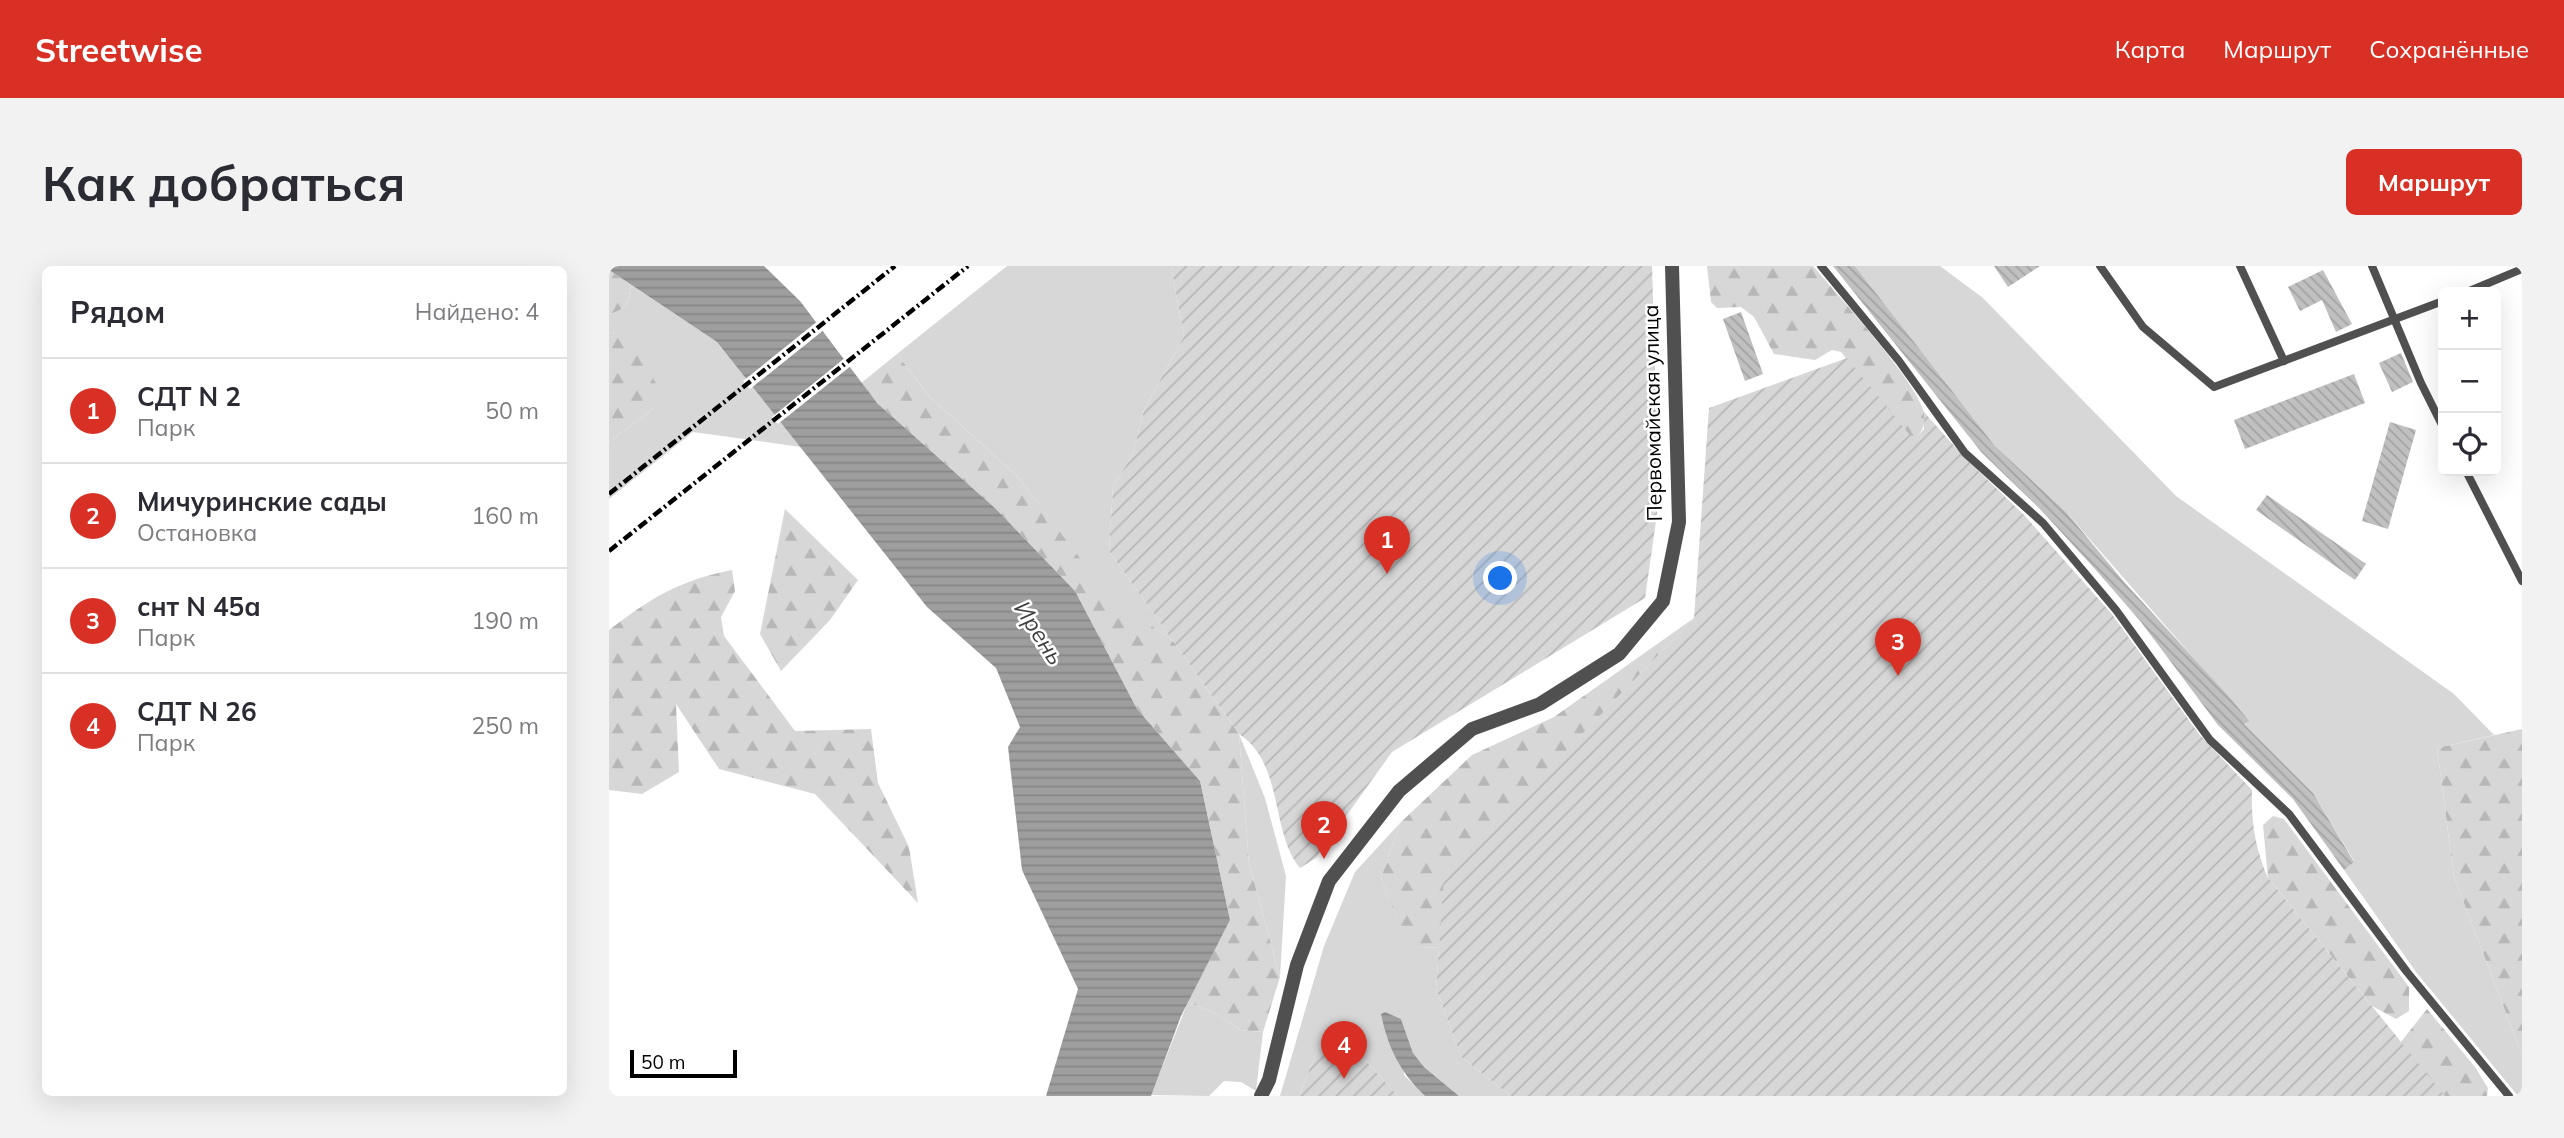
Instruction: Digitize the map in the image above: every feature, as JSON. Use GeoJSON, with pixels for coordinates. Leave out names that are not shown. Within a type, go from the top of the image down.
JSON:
{"type":"FeatureCollection","features":[{"type":"Feature","properties":{"kind":"street","name":"Первомайская улица"},"geometry":{"type":"LineString","coordinates":[[1261,1096],[1269,1080],[1297,965],[1329,881],[1399,791],[1472,729],[1540,704],[1619,654],[1663,601],[1678,522],[1672,266]]}},
{"type":"Feature","properties":{"kind":"lane"},"geometry":{"type":"LineString","coordinates":[[1821,266],[1899,361],[1965,453],[2043,523],[2116,610],[2210,740],[2288,814],[2407,972],[2509,1096]]}},
{"type":"Feature","properties":{"kind":"lane"},"geometry":{"type":"LineString","coordinates":[[2100,266],[2143,327],[2214,387],[2438,303]]}},
{"type":"Feature","properties":{"kind":"lane"},"geometry":{"type":"LineString","coordinates":[[2240,266],[2284,361]]}},
{"type":"Feature","properties":{"kind":"lane"},"geometry":{"type":"LineString","coordinates":[[2372,266],[2438,417]]}},
{"type":"Feature","properties":{"kind":"lane"},"geometry":{"type":"LineString","coordinates":[[2479,287],[2522,269]]}},
{"type":"Feature","properties":{"kind":"lane"},"geometry":{"type":"LineString","coordinates":[[2469,476],[2522,581]]}},
{"type":"Feature","properties":{"kind":"green space"},"geometry":{"type":"Polygon","coordinates":[[[1007,266],[1171,266],[1184,336],[1144,410],[1133,453],[1113,487],[1109,551],[1173,641],[1109,597],[1017,476],[930,397],[897,354],[1007,266]]]}},
{"type":"Feature","properties":{"kind":"green space"},"geometry":{"type":"Polygon","coordinates":[[[1171,266],[1652,266],[1659,500],[1645,598],[1392,752],[1316,858],[1300,868],[1284,836],[1263,762],[1253,747],[1239,734],[1109,551],[1113,487],[1133,453],[1144,410],[1184,336],[1171,266]]]}},
{"type":"Feature","properties":{"kind":"green space"},"geometry":{"type":"Polygon","coordinates":[[[1707,266],[1813,266],[1891,359],[1917,397],[1925,420],[1914,441],[1841,352],[1832,350],[1815,360],[1774,354],[1754,317],[1741,307],[1717,308],[1711,302],[1707,266]]]}},
{"type":"Feature","properties":{"kind":"green space"},"geometry":{"type":"Polygon","coordinates":[[[1855,266],[1940,266],[1983,298],[2176,496],[2454,694],[2494,735],[2437,748],[2454,877],[2522,1055],[2522,1096],[2518,1096],[2416,972],[2344,870],[2354,861],[2313,793],[2244,724],[2248,720],[2066,512],[1995,446],[1855,266]]]}},
{"type":"Feature","properties":{"kind":"green space"},"geometry":{"type":"Polygon","coordinates":[[[609,270],[631,285],[626,304],[620,310],[609,314],[609,270]]]}},
{"type":"Feature","properties":{"kind":"green space"},"geometry":{"type":"Polygon","coordinates":[[[631,285],[717,342],[801,447],[693,432],[609,499],[609,442],[657,406],[635,340],[609,332],[609,314],[620,310],[626,304],[631,285]]]}},
{"type":"Feature","properties":{"kind":"green space"},"geometry":{"type":"Polygon","coordinates":[[[609,332],[635,339],[657,386],[657,406],[609,442],[609,332]]]}},
{"type":"Feature","properties":{"kind":"green space"},"geometry":{"type":"Polygon","coordinates":[[[897,354],[930,397],[1017,476],[1109,596],[1173,641],[1239,734],[1249,863],[1280,977],[1263,1032],[1240,1030],[1215,1013],[1188,1002],[1230,920],[1200,781],[1137,709],[1075,591],[996,509],[877,403],[860,384],[897,354]]]}},
{"type":"Feature","properties":{"kind":"green space"},"geometry":{"type":"Polygon","coordinates":[[[1847,358],[1914,440],[1924,429],[1924,412],[1964,457],[2024,515],[2111,613],[2199,734],[2252,790],[2255,835],[2268,878],[2445,1096],[1511,1096],[1461,1057],[1436,988],[1444,877],[1694,618],[1709,408],[1847,358]]]}},
{"type":"Feature","properties":{"kind":"green space"},"geometry":{"type":"Polygon","coordinates":[[[785,509],[858,580],[830,620],[781,671],[760,634],[785,509]]]}},
{"type":"Feature","properties":{"kind":"green space"},"geometry":{"type":"Polygon","coordinates":[[[732,570],[735,591],[721,617],[724,636],[795,731],[871,729],[878,783],[909,847],[918,903],[815,794],[719,769],[676,704],[679,772],[642,794],[609,790],[609,630],[681,585],[732,570]]]}},
{"type":"Feature","properties":{"kind":"green space"},"geometry":{"type":"Polygon","coordinates":[[[1694,618],[1445,877],[1439,948],[1419,947],[1406,941],[1381,878],[1400,823],[1472,755],[1554,717],[1694,618]]]}},
{"type":"Feature","properties":{"kind":"green space"},"geometry":{"type":"Polygon","coordinates":[[[2522,729],[2522,1055],[2454,877],[2437,748],[2522,729]]]}},
{"type":"Feature","properties":{"kind":"green space"},"geometry":{"type":"Polygon","coordinates":[[[1239,734],[1265,798],[1286,876],[1280,977],[1249,863],[1239,734]]]}},
{"type":"Feature","properties":{"kind":"green space"},"geometry":{"type":"Polygon","coordinates":[[[2273,816],[2284,819],[2409,987],[2409,1011],[2396,1019],[2372,1006],[2268,878],[2263,825],[2273,816]]]}},
{"type":"Feature","properties":{"kind":"green space"},"geometry":{"type":"Polygon","coordinates":[[[1400,823],[1381,878],[1406,940],[1419,947],[1439,948],[1436,988],[1461,1057],[1511,1096],[1459,1096],[1424,1067],[1413,1053],[1401,1019],[1404,1075],[1425,1096],[1398,1096],[1367,1062],[1320,1043],[1299,1096],[1280,1096],[1324,946],[1355,872],[1400,823]]]}},
{"type":"Feature","properties":{"kind":"green space"},"geometry":{"type":"Polygon","coordinates":[[[1188,1002],[1215,1013],[1240,1030],[1263,1032],[1256,1091],[1241,1082],[1224,1081],[1209,1096],[1151,1095],[1188,1002]]]}},
{"type":"Feature","properties":{"kind":"green space"},"geometry":{"type":"Polygon","coordinates":[[[2427,1009],[2475,1067],[2488,1088],[2487,1096],[2393,1096],[2389,1057],[2427,1009]]]}},
{"type":"Feature","properties":{"kind":"green space"},"geometry":{"type":"Polygon","coordinates":[[[1320,1043],[1367,1062],[1398,1096],[1299,1096],[1320,1043]]]}},
{"type":"Feature","properties":{"kind":"water","name":"Ирень"},"geometry":{"type":"Polygon","coordinates":[[[609,266],[764,266],[800,301],[877,403],[996,509],[1075,591],[1137,709],[1200,781],[1230,920],[1181,1016],[1151,1096],[1046,1096],[1078,989],[1022,870],[1008,747],[1020,727],[996,668],[927,607],[717,342],[609,270],[609,266]]]}},
{"type":"Feature","properties":{"kind":"water"},"geometry":{"type":"Polygon","coordinates":[[[1385,1012],[1401,1019],[1413,1053],[1424,1067],[1459,1096],[1425,1096],[1416,1087],[1391,1049],[1381,1014],[1385,1012]]]}},
{"type":"Feature","properties":{"kind":"pier"},"geometry":{"type":"Polygon","coordinates":[[[819,320],[825,329],[750,389],[743,381],[819,320]]]}},
{"type":"Feature","properties":{"kind":"pier"},"geometry":{"type":"Polygon","coordinates":[[[846,357],[852,365],[778,424],[772,417],[846,357]]]}},
{"type":"Feature","properties":{"kind":"building"},"geometry":{"type":"Polygon","coordinates":[[[1833,266],[1855,266],[1995,446],[2066,512],[2125,583],[2231,699],[2249,721],[2244,724],[2313,793],[2354,862],[2344,870],[2293,799],[2218,725],[2141,622],[2095,569],[2039,508],[1982,453],[1833,266]]]}},
{"type":"Feature","properties":{"kind":"building"},"geometry":{"type":"Polygon","coordinates":[[[1994,266],[2040,266],[2008,287],[1994,266]]]}},
{"type":"Feature","properties":{"kind":"building"},"geometry":{"type":"Polygon","coordinates":[[[2323,270],[2352,324],[2336,332],[2322,300],[2300,311],[2288,287],[2323,270]]]}},
{"type":"Feature","properties":{"kind":"building"},"geometry":{"type":"Polygon","coordinates":[[[1741,312],[1763,374],[1745,381],[1723,319],[1741,312]]]}},
{"type":"Feature","properties":{"kind":"building"},"geometry":{"type":"Polygon","coordinates":[[[2401,353],[2413,382],[2392,392],[2379,363],[2401,353]]]}},
{"type":"Feature","properties":{"kind":"building"},"geometry":{"type":"Polygon","coordinates":[[[2354,374],[2365,403],[2245,449],[2234,420],[2354,374]]]}},
{"type":"Feature","properties":{"kind":"building"},"geometry":{"type":"Polygon","coordinates":[[[2390,422],[2416,430],[2388,529],[2362,521],[2390,422]]]}},
{"type":"Feature","properties":{"kind":"building"},"geometry":{"type":"Polygon","coordinates":[[[2267,495],[2366,564],[2355,580],[2256,510],[2267,495]]]}},
{"type":"Feature","properties":{"kind":"railway"},"geometry":{"type":"LineString","coordinates":[[609,494],[895,266]]}},
{"type":"Feature","properties":{"kind":"railway"},"geometry":{"type":"LineString","coordinates":[[609,551],[968,266]]}},
{"type":"Feature","properties":{"kind":"place","name":"СДТ N 2"},"geometry":{"type":"Point","coordinates":[1387,574]}},
{"type":"Feature","properties":{"kind":"place","name":"снт N 45а"},"geometry":{"type":"Point","coordinates":[1898,676]}},
{"type":"Feature","properties":{"kind":"place","name":"Мичуринские сады"},"geometry":{"type":"Point","coordinates":[1324,859]}},
{"type":"Feature","properties":{"kind":"place","name":"СДТ N 26"},"geometry":{"type":"Point","coordinates":[1344,1079]}}]}
